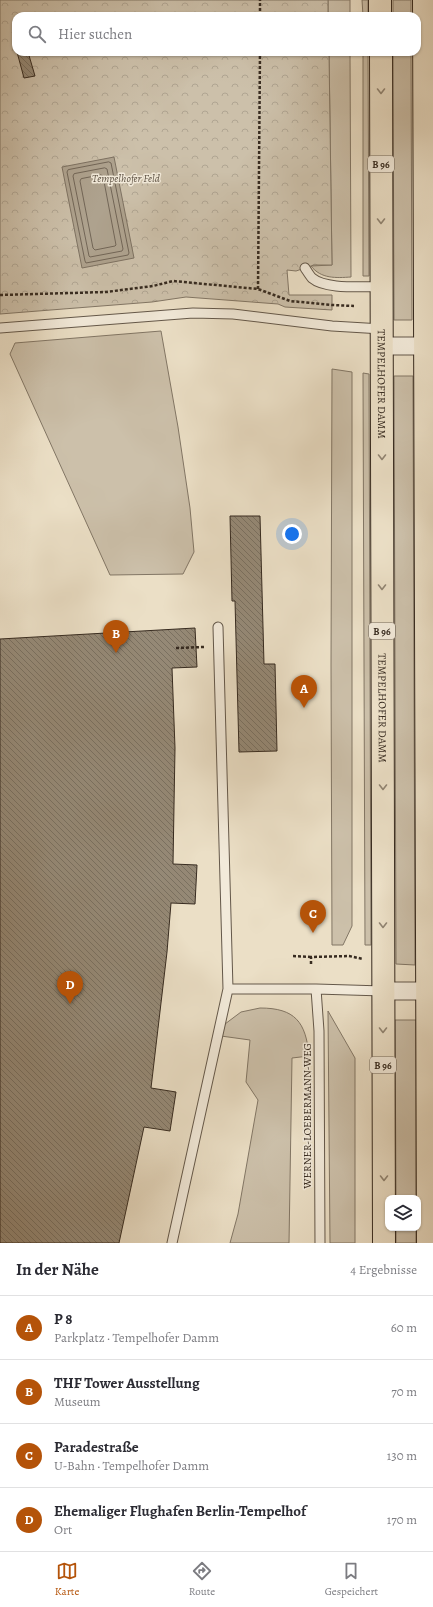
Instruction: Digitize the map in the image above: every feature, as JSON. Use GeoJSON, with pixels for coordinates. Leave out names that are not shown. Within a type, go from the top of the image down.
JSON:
{"type":"FeatureCollection","features":[{"type":"Feature","properties":{"kind":"main road"},"geometry":{"type":"LineString","coordinates":[[380,0],[380,12]]}},
{"type":"Feature","properties":{"kind":"main road"},"geometry":{"type":"LineString","coordinates":[[424,0],[429,346],[430,991],[428,1243]]}},
{"type":"Feature","properties":{"kind":"main road","name":"TEMPELHOFER DAMM"},"geometry":{"type":"LineString","coordinates":[[381,56],[384,1243]]}},
{"type":"Feature","properties":{"kind":"street"},"geometry":{"type":"LineString","coordinates":[[381,337],[429,346]]}},
{"type":"Feature","properties":{"kind":"street"},"geometry":{"type":"LineString","coordinates":[[383,991],[430,991]]}},
{"type":"Feature","properties":{"kind":"lane"},"geometry":{"type":"LineString","coordinates":[[305,268],[312,278],[320,283],[331,286],[381,287]]}},
{"type":"Feature","properties":{"kind":"lane"},"geometry":{"type":"LineString","coordinates":[[0,328],[193,313],[233,314],[332,326],[381,337]]}},
{"type":"Feature","properties":{"kind":"lane"},"geometry":{"type":"LineString","coordinates":[[172,1243],[228,989],[218,627]]}},
{"type":"Feature","properties":{"kind":"lane"},"geometry":{"type":"LineString","coordinates":[[228,989],[383,991]]}},
{"type":"Feature","properties":{"kind":"lane","name":"WERNER-LOEBERMANN-WEG"},"geometry":{"type":"LineString","coordinates":[[316,989],[319,1031],[320,1243]]}},
{"type":"Feature","properties":{"kind":"path"},"geometry":{"type":"LineString","coordinates":[[260,0],[260,12]]}},
{"type":"Feature","properties":{"kind":"path"},"geometry":{"type":"LineString","coordinates":[[258,289],[260,56]]}},
{"type":"Feature","properties":{"kind":"path"},"geometry":{"type":"LineString","coordinates":[[0,295],[106,292],[153,286],[173,281],[258,289],[290,301],[354,306]]}},
{"type":"Feature","properties":{"kind":"path"},"geometry":{"type":"LineString","coordinates":[[176,648],[219,646]]}},
{"type":"Feature","properties":{"kind":"path"},"geometry":{"type":"LineString","coordinates":[[293,956],[349,956],[363,959]]}},
{"type":"Feature","properties":{"kind":"path"},"geometry":{"type":"LineString","coordinates":[[311,956],[311,964]]}},
{"type":"Feature","properties":{"kind":"green space","name":"Tempelhofer Feld"},"geometry":{"type":"Polygon","coordinates":[[[0,0],[328,0],[328,12],[12,12],[12,56],[329,56],[332,265],[314,265],[296,271],[287,270],[289,295],[332,295],[332,310],[186,297],[152,302],[0,314],[0,0]]]}},
{"type":"Feature","properties":{"kind":"green space"},"geometry":{"type":"Polygon","coordinates":[[[328,0],[350,0],[350,12],[328,12],[328,0]]]}},
{"type":"Feature","properties":{"kind":"green space"},"geometry":{"type":"Polygon","coordinates":[[[362,0],[368,0],[368,12],[363,12],[362,0]]]}},
{"type":"Feature","properties":{"kind":"green space"},"geometry":{"type":"Polygon","coordinates":[[[393,0],[411,0],[411,12],[393,12],[393,0]]]}},
{"type":"Feature","properties":{"kind":"green space"},"geometry":{"type":"Polygon","coordinates":[[[329,56],[350,56],[351,277],[329,277],[319,273],[311,266],[332,265],[329,56]]]}},
{"type":"Feature","properties":{"kind":"green space"},"geometry":{"type":"Polygon","coordinates":[[[363,56],[368,56],[369,276],[363,276],[363,56]]]}},
{"type":"Feature","properties":{"kind":"green space"},"geometry":{"type":"Polygon","coordinates":[[[393,56],[411,56],[412,320],[394,320],[393,56]]]}},
{"type":"Feature","properties":{"kind":"green space"},"geometry":{"type":"Polygon","coordinates":[[[161,331],[178,427],[190,508],[194,552],[183,574],[110,575],[10,354],[15,343],[161,331]]]}},
{"type":"Feature","properties":{"kind":"green space"},"geometry":{"type":"Polygon","coordinates":[[[332,369],[352,372],[352,926],[343,945],[332,945],[332,369]]]}},
{"type":"Feature","properties":{"kind":"green space"},"geometry":{"type":"Polygon","coordinates":[[[363,373],[369,374],[371,945],[365,945],[363,373]]]}},
{"type":"Feature","properties":{"kind":"green space"},"geometry":{"type":"Polygon","coordinates":[[[394,376],[413,376],[415,965],[396,964],[394,376]]]}},
{"type":"Feature","properties":{"kind":"green space"},"geometry":{"type":"Polygon","coordinates":[[[260,1008],[282,1011],[290,1014],[296,1019],[305,1034],[309,1056],[292,1058],[289,1243],[230,1243],[238,1214],[258,1100],[246,1082],[250,1040],[221,1036],[225,1024],[241,1012],[260,1008]]]}},
{"type":"Feature","properties":{"kind":"green space"},"geometry":{"type":"Polygon","coordinates":[[[328,1011],[355,1058],[355,1243],[330,1243],[328,1011]]]}},
{"type":"Feature","properties":{"kind":"green space"},"geometry":{"type":"Polygon","coordinates":[[[395,1020],[416,1020],[416,1195],[396,1195],[395,1020]]]}},
{"type":"Feature","properties":{"kind":"green space"},"geometry":{"type":"Polygon","coordinates":[[[396,1231],[416,1231],[416,1243],[396,1243],[396,1231]]]}},
{"type":"Feature","properties":{"kind":"water"},"geometry":{"type":"Polygon","coordinates":[[[114,157],[134,258],[82,268],[62,167],[114,157]]]}},
{"type":"Feature","properties":{"kind":"building"},"geometry":{"type":"Polygon","coordinates":[[[18,56],[29,56],[35,76],[24,78],[18,56]]]}},
{"type":"Feature","properties":{"kind":"building"},"geometry":{"type":"Polygon","coordinates":[[[230,516],[260,516],[264,664],[275,664],[277,751],[239,752],[235,601],[232,601],[230,516]]]}},
{"type":"Feature","properties":{"kind":"building"},"geometry":{"type":"Polygon","coordinates":[[[195,628],[197,667],[172,668],[175,748],[173,864],[197,865],[195,904],[171,903],[167,952],[151,1088],[176,1092],[170,1131],[144,1127],[119,1243],[0,1243],[0,639],[195,628]]]}},
{"type":"Feature","properties":{"kind":"place","name":"THF Tower Ausstellung"},"geometry":{"type":"Point","coordinates":[116,653]}},
{"type":"Feature","properties":{"kind":"place","name":"P 8"},"geometry":{"type":"Point","coordinates":[304,708]}},
{"type":"Feature","properties":{"kind":"place","name":"Paradestraße"},"geometry":{"type":"Point","coordinates":[313,933]}},
{"type":"Feature","properties":{"kind":"place","name":"Ehemaliger Flughafen Berlin-Tempelhof"},"geometry":{"type":"Point","coordinates":[70,1004]}}]}
